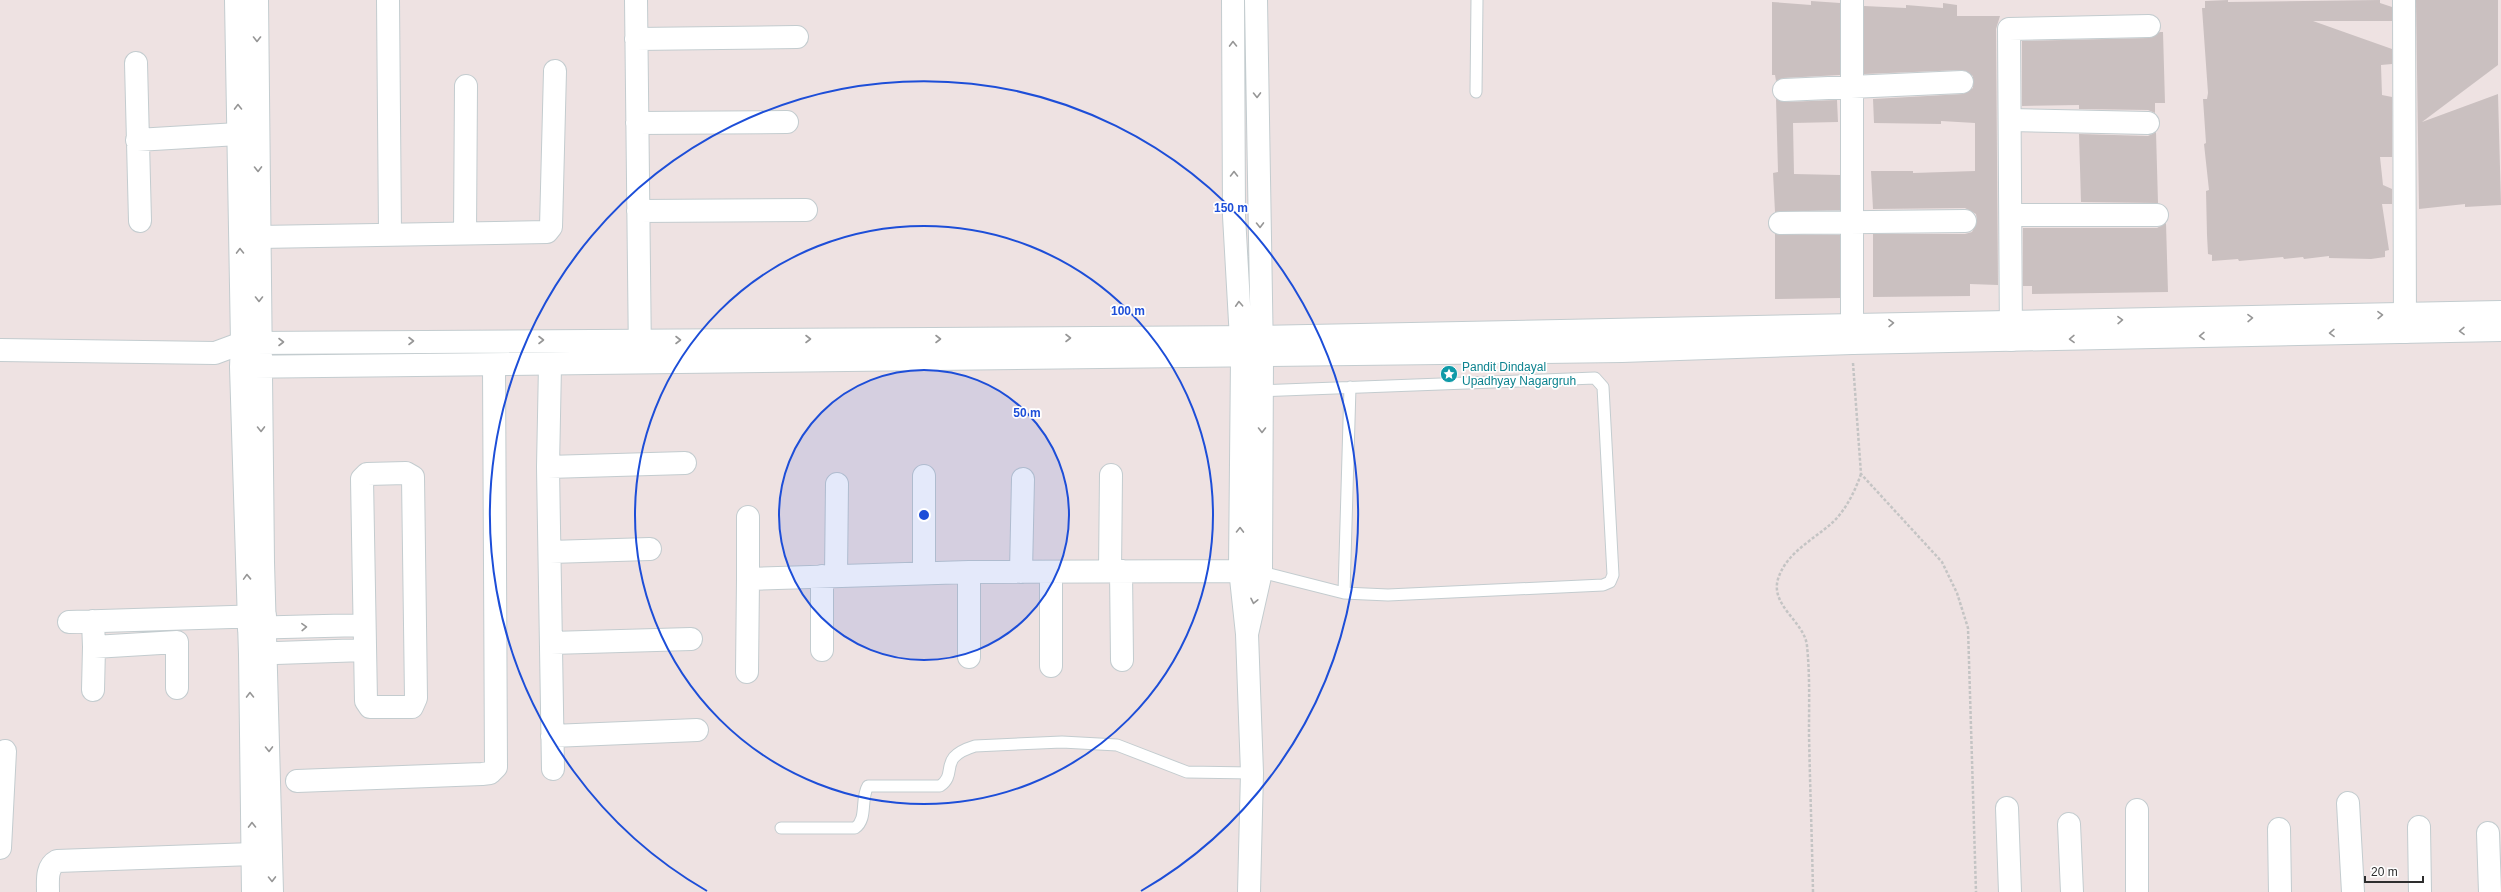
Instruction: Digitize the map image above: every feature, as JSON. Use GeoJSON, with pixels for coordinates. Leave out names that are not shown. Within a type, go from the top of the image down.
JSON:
{"type":"FeatureCollection","features":[{"type":"Feature","properties":{"kind":"street"},"geometry":{"type":"LineString","coordinates":[[236,0],[238,134],[251,342]]}},
{"type":"Feature","properties":{"kind":"street"},"geometry":{"type":"LineString","coordinates":[[257,0],[259,237],[250,367],[258,654],[272,892]]}},
{"type":"Feature","properties":{"kind":"street"},"geometry":{"type":"LineString","coordinates":[[388,0],[390,233]]}},
{"type":"Feature","properties":{"kind":"street"},"geometry":{"type":"LineString","coordinates":[[636,0],[640,364]]}},
{"type":"Feature","properties":{"kind":"street"},"geometry":{"type":"LineString","coordinates":[[1233,0],[1234,216],[1252,347]]}},
{"type":"Feature","properties":{"kind":"street"},"geometry":{"type":"LineString","coordinates":[[1249,892],[1252,773],[1247,634],[1250,571],[1256,0]]}},
{"type":"Feature","properties":{"kind":"street"},"geometry":{"type":"LineString","coordinates":[[1852,0],[1852,333]]}},
{"type":"Feature","properties":{"kind":"street"},"geometry":{"type":"LineString","coordinates":[[2404,0],[2405,323]]}},
{"type":"Feature","properties":{"kind":"street"},"geometry":{"type":"LineString","coordinates":[[2011,331],[2009,29],[2149,26]]}},
{"type":"Feature","properties":{"kind":"street"},"geometry":{"type":"LineString","coordinates":[[636,39],[797,37]]}},
{"type":"Feature","properties":{"kind":"street"},"geometry":{"type":"LineString","coordinates":[[136,63],[140,222]]}},
{"type":"Feature","properties":{"kind":"street"},"geometry":{"type":"LineString","coordinates":[[259,237],[390,233],[547,232],[550,230],[555,71]]}},
{"type":"Feature","properties":{"kind":"street"},"geometry":{"type":"LineString","coordinates":[[1784,90],[1962,82]]}},
{"type":"Feature","properties":{"kind":"street"},"geometry":{"type":"LineString","coordinates":[[465,233],[466,86]]}},
{"type":"Feature","properties":{"kind":"street"},"geometry":{"type":"LineString","coordinates":[[2010,120],[2148,123]]}},
{"type":"Feature","properties":{"kind":"street"},"geometry":{"type":"LineString","coordinates":[[637,124],[787,122]]}},
{"type":"Feature","properties":{"kind":"street"},"geometry":{"type":"LineString","coordinates":[[137,140],[238,134]]}},
{"type":"Feature","properties":{"kind":"street"},"geometry":{"type":"LineString","coordinates":[[638,211],[806,210]]}},
{"type":"Feature","properties":{"kind":"street"},"geometry":{"type":"LineString","coordinates":[[2011,215],[2156,215]]}},
{"type":"Feature","properties":{"kind":"street"},"geometry":{"type":"LineString","coordinates":[[1780,223],[1965,221]]}},
{"type":"Feature","properties":{"kind":"street"},"geometry":{"type":"LineString","coordinates":[[2405,323],[2501,312]]}},
{"type":"Feature","properties":{"kind":"street"},"geometry":{"type":"LineString","coordinates":[[0,350],[215,353],[251,342],[639,340],[1622,352],[1852,333],[2405,323],[2501,330]]}},
{"type":"Feature","properties":{"kind":"street"},"geometry":{"type":"LineString","coordinates":[[215,353],[250,367],[494,366],[640,364],[1252,347]]}},
{"type":"Feature","properties":{"kind":"street"},"geometry":{"type":"LineString","coordinates":[[550,365],[548,467],[553,769]]}},
{"type":"Feature","properties":{"kind":"street"},"geometry":{"type":"LineString","coordinates":[[297,781],[482,774],[490,773],[496,767],[494,366]]}},
{"type":"Feature","properties":{"kind":"street"},"geometry":{"type":"LineString","coordinates":[[548,467],[685,463]]}},
{"type":"Feature","properties":{"kind":"street"},"geometry":{"type":"LineString","coordinates":[[367,474],[411,474],[413,478],[416,698],[412,707],[370,707],[367,705],[364,625],[362,479],[367,474]]}},
{"type":"Feature","properties":{"kind":"street"},"geometry":{"type":"LineString","coordinates":[[1112,475],[1122,660]]}},
{"type":"Feature","properties":{"kind":"street"},"geometry":{"type":"LineString","coordinates":[[924,476],[924,573]]}},
{"type":"Feature","properties":{"kind":"street"},"geometry":{"type":"LineString","coordinates":[[1021,572],[1022,479]]}},
{"type":"Feature","properties":{"kind":"street"},"geometry":{"type":"LineString","coordinates":[[822,650],[837,484]]}},
{"type":"Feature","properties":{"kind":"street"},"geometry":{"type":"LineString","coordinates":[[747,672],[748,517]]}},
{"type":"Feature","properties":{"kind":"street"},"geometry":{"type":"LineString","coordinates":[[550,552],[650,549]]}},
{"type":"Feature","properties":{"kind":"street"},"geometry":{"type":"LineString","coordinates":[[748,579],[969,572],[1250,571]]}},
{"type":"Feature","properties":{"kind":"street"},"geometry":{"type":"LineString","coordinates":[[969,572],[969,657]]}},
{"type":"Feature","properties":{"kind":"street"},"geometry":{"type":"LineString","coordinates":[[1051,572],[1051,666]]}},
{"type":"Feature","properties":{"kind":"street"},"geometry":{"type":"LineString","coordinates":[[177,619],[177,688]]}},
{"type":"Feature","properties":{"kind":"street"},"geometry":{"type":"LineString","coordinates":[[69,622],[177,619],[364,625]]}},
{"type":"Feature","properties":{"kind":"street"},"geometry":{"type":"LineString","coordinates":[[93,621],[93,690]]}},
{"type":"Feature","properties":{"kind":"street"},"geometry":{"type":"LineString","coordinates":[[551,642],[691,639]]}},
{"type":"Feature","properties":{"kind":"street"},"geometry":{"type":"LineString","coordinates":[[94,647],[177,642]]}},
{"type":"Feature","properties":{"kind":"street"},"geometry":{"type":"LineString","coordinates":[[258,654],[365,650]]}},
{"type":"Feature","properties":{"kind":"street"},"geometry":{"type":"LineString","coordinates":[[253,892],[258,654]]}},
{"type":"Feature","properties":{"kind":"street"},"geometry":{"type":"LineString","coordinates":[[552,736],[697,730]]}},
{"type":"Feature","properties":{"kind":"street"},"geometry":{"type":"LineString","coordinates":[[0,848],[5,751]]}},
{"type":"Feature","properties":{"kind":"street"},"geometry":{"type":"LineString","coordinates":[[2348,803],[2353,892]]}},
{"type":"Feature","properties":{"kind":"street"},"geometry":{"type":"LineString","coordinates":[[2007,808],[2010,892]]}},
{"type":"Feature","properties":{"kind":"street"},"geometry":{"type":"LineString","coordinates":[[2136,810],[2137,892]]}},
{"type":"Feature","properties":{"kind":"street"},"geometry":{"type":"LineString","coordinates":[[2069,824],[2072,892]]}},
{"type":"Feature","properties":{"kind":"street"},"geometry":{"type":"LineString","coordinates":[[2420,827],[2420,892]]}},
{"type":"Feature","properties":{"kind":"street"},"geometry":{"type":"LineString","coordinates":[[2279,829],[2280,892]]}},
{"type":"Feature","properties":{"kind":"street"},"geometry":{"type":"LineString","coordinates":[[2488,833],[2490,892]]}},
{"type":"Feature","properties":{"kind":"street"},"geometry":{"type":"LineString","coordinates":[[48,892],[49,871],[52,863],[57,861],[253,854]]}},
{"type":"Feature","properties":{"kind":"lane"},"geometry":{"type":"LineString","coordinates":[[1476,92],[1478,0]]}},
{"type":"Feature","properties":{"kind":"lane"},"geometry":{"type":"LineString","coordinates":[[1250,571],[1344,593],[1388,595],[1604,585],[1610,582],[1613,575],[1603,388],[1595,378],[1252,392]]}},
{"type":"Feature","properties":{"kind":"lane"},"geometry":{"type":"LineString","coordinates":[[1344,593],[1350,387]]}},
{"type":"Feature","properties":{"kind":"lane"},"geometry":{"type":"LineString","coordinates":[[781,828],[855,828],[862,821],[865,791],[868,786],[940,786],[947,778],[951,758],[962,750],[975,746],[1062,742],[1117,745],[1187,772],[1252,773]]}},
{"type":"Feature","properties":{"kind":"path"},"geometry":{"type":"LineString","coordinates":[[1813,892],[1807,639],[1782,603],[1778,592],[1778,581],[1789,561],[1805,543],[1832,522],[1844,508],[1856,489],[1861,474],[1852,333]]}},
{"type":"Feature","properties":{"kind":"path"},"geometry":{"type":"LineString","coordinates":[[1861,474],[1942,562],[1957,593],[1968,628],[1976,892]]}},
{"type":"Feature","properties":{"kind":"building"},"geometry":{"type":"Polygon","coordinates":[[[2228,0],[2228,2],[2380,0],[2380,3],[2392,7],[2392,21],[2313,21],[2392,49],[2392,64],[2381,65],[2382,95],[2392,97],[2392,157],[2380,157],[2383,185],[2392,189],[2392,204],[2382,204],[2389,250],[2385,251],[2385,257],[2371,259],[2329,258],[2329,256],[2304,259],[2303,257],[2284,259],[2283,257],[2239,261],[2238,259],[2212,261],[2212,255],[2208,254],[2207,235],[2206,191],[2209,190],[2204,144],[2206,143],[2203,99],[2207,99],[2208,93],[2202,8],[2205,8],[2205,1],[2228,0]]]}},
{"type":"Feature","properties":{"kind":"building"},"geometry":{"type":"Polygon","coordinates":[[[2416,0],[2498,0],[2498,65],[2422,122],[2498,94],[2501,205],[2465,207],[2465,204],[2419,209],[2416,0]]]}},
{"type":"Feature","properties":{"kind":"building"},"geometry":{"type":"Polygon","coordinates":[[[1811,1],[1840,3],[1840,75],[1783,78],[1776,81],[1775,75],[1772,75],[1772,2],[1811,5],[1811,1]]]}},
{"type":"Feature","properties":{"kind":"building"},"geometry":{"type":"Polygon","coordinates":[[[1943,3],[1957,5],[1957,16],[2000,16],[1996,29],[1998,285],[1970,284],[1970,296],[1873,297],[1873,234],[1965,234],[1972,232],[1977,221],[1976,214],[1965,208],[1873,209],[1871,171],[1913,171],[1913,173],[1975,171],[1975,123],[1941,121],[1941,124],[1874,123],[1873,99],[1963,94],[1973,88],[1973,76],[1962,70],[1864,74],[1864,6],[1906,8],[1906,5],[1943,8],[1943,3]]]}},
{"type":"Feature","properties":{"kind":"building"},"geometry":{"type":"Polygon","coordinates":[[[2163,32],[2165,103],[2155,103],[2155,113],[2148,110],[2079,109],[2079,105],[2022,106],[2022,41],[2149,38],[2163,32]]]}},
{"type":"Feature","properties":{"kind":"building"},"geometry":{"type":"Polygon","coordinates":[[[1776,99],[1785,102],[1837,100],[1838,122],[1793,123],[1794,174],[1840,175],[1840,210],[1775,212],[1773,173],[1778,172],[1776,99]]]}},
{"type":"Feature","properties":{"kind":"building"},"geometry":{"type":"Polygon","coordinates":[[[2156,132],[2158,203],[2081,202],[2079,134],[2148,136],[2156,132]]]}},
{"type":"Feature","properties":{"kind":"building"},"geometry":{"type":"Polygon","coordinates":[[[2166,223],[2168,292],[2032,294],[2032,286],[2023,286],[2023,228],[2157,228],[2166,223]]]}},
{"type":"Feature","properties":{"kind":"building"},"geometry":{"type":"Polygon","coordinates":[[[1775,234],[1840,235],[1840,298],[1775,299],[1775,234]]]}},
{"type":"Feature","properties":{"kind":"place","name":"Pandit Dindayal Upadhyay Nagargruh"},"geometry":{"type":"Point","coordinates":[1449,374]}}]}
